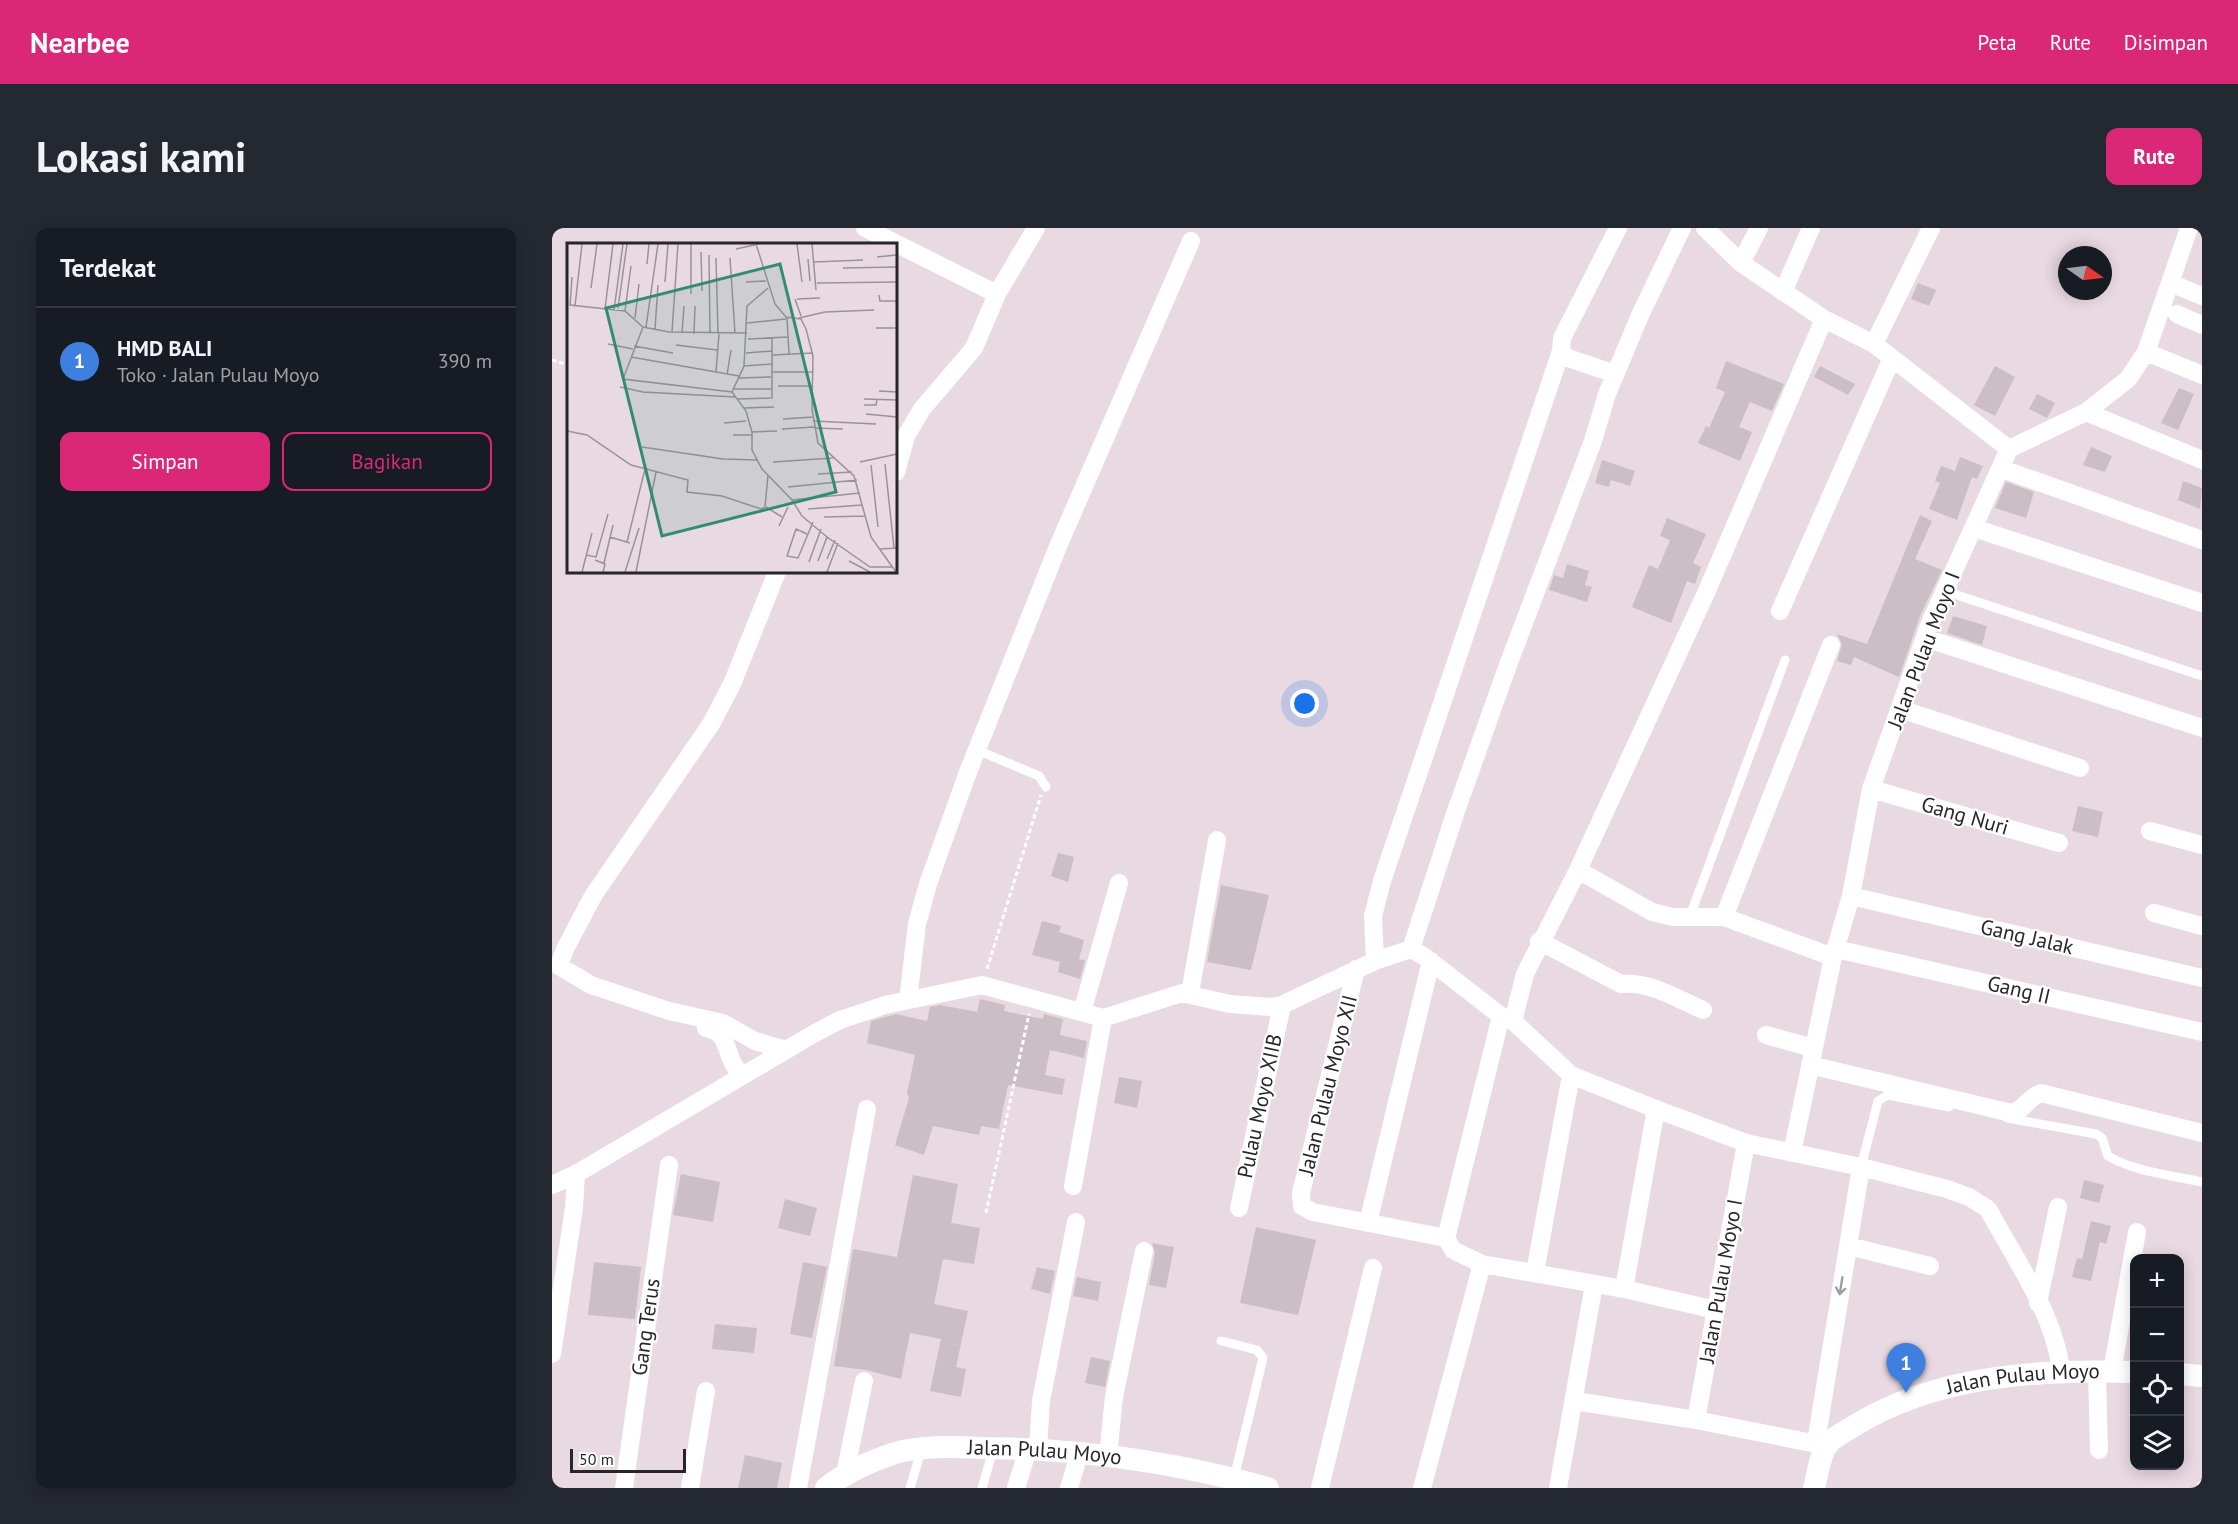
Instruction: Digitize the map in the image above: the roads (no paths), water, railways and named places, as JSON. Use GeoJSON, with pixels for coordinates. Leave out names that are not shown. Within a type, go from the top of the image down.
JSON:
{"type":"FeatureCollection","features":[{"type":"Feature","properties":{"kind":"street"},"geometry":{"type":"LineString","coordinates":[[866,228],[896,243]]}},
{"type":"Feature","properties":{"kind":"street"},"geometry":{"type":"LineString","coordinates":[[897,468],[906,436],[922,409],[974,348],[995,293],[1036,228]]}},
{"type":"Feature","properties":{"kind":"street"},"geometry":{"type":"LineString","coordinates":[[1375,961],[1373,916],[1382,881],[1561,351],[1562,338],[1618,228]]}},
{"type":"Feature","properties":{"kind":"street"},"geometry":{"type":"LineString","coordinates":[[1411,949],[1504,676],[1568,508],[1615,374],[1641,313],[1682,228]]}},
{"type":"Feature","properties":{"kind":"street"},"geometry":{"type":"LineString","coordinates":[[1705,228],[1741,263],[1824,319],[1874,344],[2009,449],[2086,412],[2128,379],[2146,352],[2189,228]]}},
{"type":"Feature","properties":{"kind":"street"},"geometry":{"type":"LineString","coordinates":[[1741,263],[1759,228]]}},
{"type":"Feature","properties":{"kind":"street"},"geometry":{"type":"LineString","coordinates":[[1783,292],[1811,228]]}},
{"type":"Feature","properties":{"kind":"street"},"geometry":{"type":"LineString","coordinates":[[1874,344],[1931,228]]}},
{"type":"Feature","properties":{"kind":"street"},"geometry":{"type":"LineString","coordinates":[[908,1000],[917,924],[928,884],[977,750],[1059,544],[1191,241]]}},
{"type":"Feature","properties":{"kind":"street"},"geometry":{"type":"LineString","coordinates":[[897,244],[995,293]]}},
{"type":"Feature","properties":{"kind":"street"},"geometry":{"type":"LineString","coordinates":[[2170,283],[2202,296]]}},
{"type":"Feature","properties":{"kind":"street"},"geometry":{"type":"LineString","coordinates":[[2177,314],[2202,325]]}},
{"type":"Feature","properties":{"kind":"street"},"geometry":{"type":"LineString","coordinates":[[1716,1310],[1624,1289],[1482,1264],[1453,1250],[1446,1238],[1511,1012],[1525,974],[1539,941],[1578,870],[1706,593],[1824,319]]}},
{"type":"Feature","properties":{"kind":"street"},"geometry":{"type":"LineString","coordinates":[[1561,351],[1568,358],[1615,374]]}},
{"type":"Feature","properties":{"kind":"street"},"geometry":{"type":"LineString","coordinates":[[2146,352],[2202,375]]}},
{"type":"Feature","properties":{"kind":"street"},"geometry":{"type":"LineString","coordinates":[[1780,611],[1892,358]]}},
{"type":"Feature","properties":{"kind":"street"},"geometry":{"type":"LineString","coordinates":[[2086,412],[2202,460]]}},
{"type":"Feature","properties":{"kind":"street","name":"Jalan Pulau Moyo I"},"geometry":{"type":"LineString","coordinates":[[1792,1153],[1834,953],[1851,896],[1871,789],[1925,638],[2009,449]]}},
{"type":"Feature","properties":{"kind":"street"},"geometry":{"type":"LineString","coordinates":[[2002,469],[2202,540]]}},
{"type":"Feature","properties":{"kind":"street"},"geometry":{"type":"LineString","coordinates":[[1974,528],[2202,603]]}},
{"type":"Feature","properties":{"kind":"street"},"geometry":{"type":"LineString","coordinates":[[771,1046],[723,1023],[669,1011],[591,985],[565,972],[559,964],[593,896],[711,724],[732,684],[777,573]]}},
{"type":"Feature","properties":{"kind":"street"},"geometry":{"type":"LineString","coordinates":[[1925,638],[2202,728]]}},
{"type":"Feature","properties":{"kind":"street"},"geometry":{"type":"LineString","coordinates":[[1724,917],[1831,645]]}},
{"type":"Feature","properties":{"kind":"street"},"geometry":{"type":"LineString","coordinates":[[1900,709],[2080,768]]}},
{"type":"Feature","properties":{"kind":"street","name":"Gang Nuri"},"geometry":{"type":"LineString","coordinates":[[1871,789],[2059,843]]}},
{"type":"Feature","properties":{"kind":"street"},"geometry":{"type":"LineString","coordinates":[[2150,831],[2202,845]]}},
{"type":"Feature","properties":{"kind":"street"},"geometry":{"type":"LineString","coordinates":[[552,1185],[576,1174],[771,1046],[840,1020],[908,1000],[982,985],[1103,1018],[1182,993],[1191,986],[1217,840]]}},
{"type":"Feature","properties":{"kind":"street","name":"Gang II"},"geometry":{"type":"LineString","coordinates":[[1578,870],[1652,912],[1673,917],[1724,917],[1834,953],[2202,1032]]}},
{"type":"Feature","properties":{"kind":"street"},"geometry":{"type":"LineString","coordinates":[[1082,1012],[1119,883]]}},
{"type":"Feature","properties":{"kind":"street","name":"Gang Jalak"},"geometry":{"type":"LineString","coordinates":[[1851,896],[2202,978]]}},
{"type":"Feature","properties":{"kind":"street"},"geometry":{"type":"LineString","coordinates":[[2154,914],[2202,926]]}},
{"type":"Feature","properties":{"kind":"street"},"geometry":{"type":"LineString","coordinates":[[1539,941],[1621,984],[1634,983],[1648,986],[1703,1011]]}},
{"type":"Feature","properties":{"kind":"street"},"geometry":{"type":"LineString","coordinates":[[1191,986],[1230,1004],[1262,1008],[1282,1005],[1356,969],[1411,949],[1511,1012],[1571,1075],[1746,1143],[1861,1167],[1947,1189],[1970,1197],[1981,1204],[1988,1209],[2054,1334],[2061,1371]]}},
{"type":"Feature","properties":{"kind":"street"},"geometry":{"type":"LineString","coordinates":[[1431,961],[1368,1223],[1446,1238]]}},
{"type":"Feature","properties":{"kind":"street","name":"Jalan Pulau Moyo XII"},"geometry":{"type":"LineString","coordinates":[[1356,969],[1301,1200],[1302,1206],[1313,1212],[1368,1223]]}},
{"type":"Feature","properties":{"kind":"street"},"geometry":{"type":"LineString","coordinates":[[552,981],[567,981],[667,1019],[711,1029],[726,1041],[737,1069]]}},
{"type":"Feature","properties":{"kind":"street","name":"Pulau Moyo XIIB"},"geometry":{"type":"LineString","coordinates":[[1239,1208],[1282,1005]]}},
{"type":"Feature","properties":{"kind":"street"},"geometry":{"type":"LineString","coordinates":[[1073,1186],[1103,1018]]}},
{"type":"Feature","properties":{"kind":"street"},"geometry":{"type":"LineString","coordinates":[[1766,1035],[1811,1057],[2007,1113],[2018,1112],[2031,1097],[2041,1093],[2202,1133]]}},
{"type":"Feature","properties":{"kind":"street"},"geometry":{"type":"LineString","coordinates":[[1535,1272],[1571,1075]]}},
{"type":"Feature","properties":{"kind":"street"},"geometry":{"type":"LineString","coordinates":[[798,1488],[867,1109]]}},
{"type":"Feature","properties":{"kind":"street"},"geometry":{"type":"LineString","coordinates":[[1624,1289],[1656,1109]]}},
{"type":"Feature","properties":{"kind":"street","name":"Jalan Pulau Moyo I"},"geometry":{"type":"LineString","coordinates":[[1696,1420],[1746,1143]]}},
{"type":"Feature","properties":{"kind":"street","name":"Gang Terus"},"geometry":{"type":"LineString","coordinates":[[624,1488],[669,1166]]}},
{"type":"Feature","properties":{"kind":"street"},"geometry":{"type":"LineString","coordinates":[[1814,1488],[1861,1167]]}},
{"type":"Feature","properties":{"kind":"street"},"geometry":{"type":"LineString","coordinates":[[552,1354],[574,1208],[576,1174]]}},
{"type":"Feature","properties":{"kind":"street"},"geometry":{"type":"LineString","coordinates":[[2038,1303],[2058,1207]]}},
{"type":"Feature","properties":{"kind":"street"},"geometry":{"type":"LineString","coordinates":[[1016,1488],[1033,1449],[1076,1222]]}},
{"type":"Feature","properties":{"kind":"street"},"geometry":{"type":"LineString","coordinates":[[2099,1450],[2115,1372],[2137,1232]]}},
{"type":"Feature","properties":{"kind":"street"},"geometry":{"type":"LineString","coordinates":[[1848,1246],[1930,1266]]}},
{"type":"Feature","properties":{"kind":"street"},"geometry":{"type":"LineString","coordinates":[[1108,1455],[1114,1397],[1144,1251]]}},
{"type":"Feature","properties":{"kind":"street"},"geometry":{"type":"LineString","coordinates":[[1422,1488],[1482,1264]]}},
{"type":"Feature","properties":{"kind":"street"},"geometry":{"type":"LineString","coordinates":[[1320,1488],[1373,1268]]}},
{"type":"Feature","properties":{"kind":"street"},"geometry":{"type":"LineString","coordinates":[[1558,1488],[1594,1284]]}},
{"type":"Feature","properties":{"kind":"street","name":"Jalan Pulau Moyo"},"geometry":{"type":"LineString","coordinates":[[1821,1444],[1871,1416],[1916,1398],[2000,1377],[2061,1371],[2115,1372]]}},
{"type":"Feature","properties":{"kind":"street"},"geometry":{"type":"LineString","coordinates":[[2184,1374],[2202,1376]]}},
{"type":"Feature","properties":{"kind":"street"},"geometry":{"type":"LineString","coordinates":[[845,1474],[864,1381]]}},
{"type":"Feature","properties":{"kind":"street"},"geometry":{"type":"LineString","coordinates":[[690,1488],[706,1391]]}},
{"type":"Feature","properties":{"kind":"street"},"geometry":{"type":"LineString","coordinates":[[1575,1401],[1696,1420],[1821,1444]]}},
{"type":"Feature","properties":{"kind":"street","name":"Jalan Pulau Moyo"},"geometry":{"type":"LineString","coordinates":[[826,1488],[845,1474],[896,1453],[922,1448],[994,1448],[1080,1451],[1163,1463],[1268,1488]]}},
{"type":"Feature","properties":{"kind":"street"},"geometry":{"type":"LineString","coordinates":[[1069,1488],[1080,1451]]}},
{"type":"Feature","properties":{"kind":"lane"},"geometry":{"type":"LineString","coordinates":[[1945,591],[2202,676]]}},
{"type":"Feature","properties":{"kind":"lane"},"geometry":{"type":"LineString","coordinates":[[1690,916],[1785,660]]}},
{"type":"Feature","properties":{"kind":"lane"},"geometry":{"type":"LineString","coordinates":[[977,750],[1039,776],[1046,787]]}},
{"type":"Feature","properties":{"kind":"lane"},"geometry":{"type":"LineString","coordinates":[[1861,1167],[1878,1101],[1888,1095],[2096,1134],[2102,1138],[2108,1156],[2112,1158],[2134,1167],[2202,1182]]}},
{"type":"Feature","properties":{"kind":"lane"},"geometry":{"type":"LineString","coordinates":[[1221,1341],[1257,1350],[1263,1358],[1234,1479]]}},
{"type":"Feature","properties":{"kind":"lane"},"geometry":{"type":"LineString","coordinates":[[910,1488],[922,1448]]}},
{"type":"Feature","properties":{"kind":"lane"},"geometry":{"type":"LineString","coordinates":[[982,1488],[994,1448]]}},
{"type":"Feature","properties":{"kind":"place","name":"HMD BALI"},"geometry":{"type":"Point","coordinates":[1906,1393]}}]}
